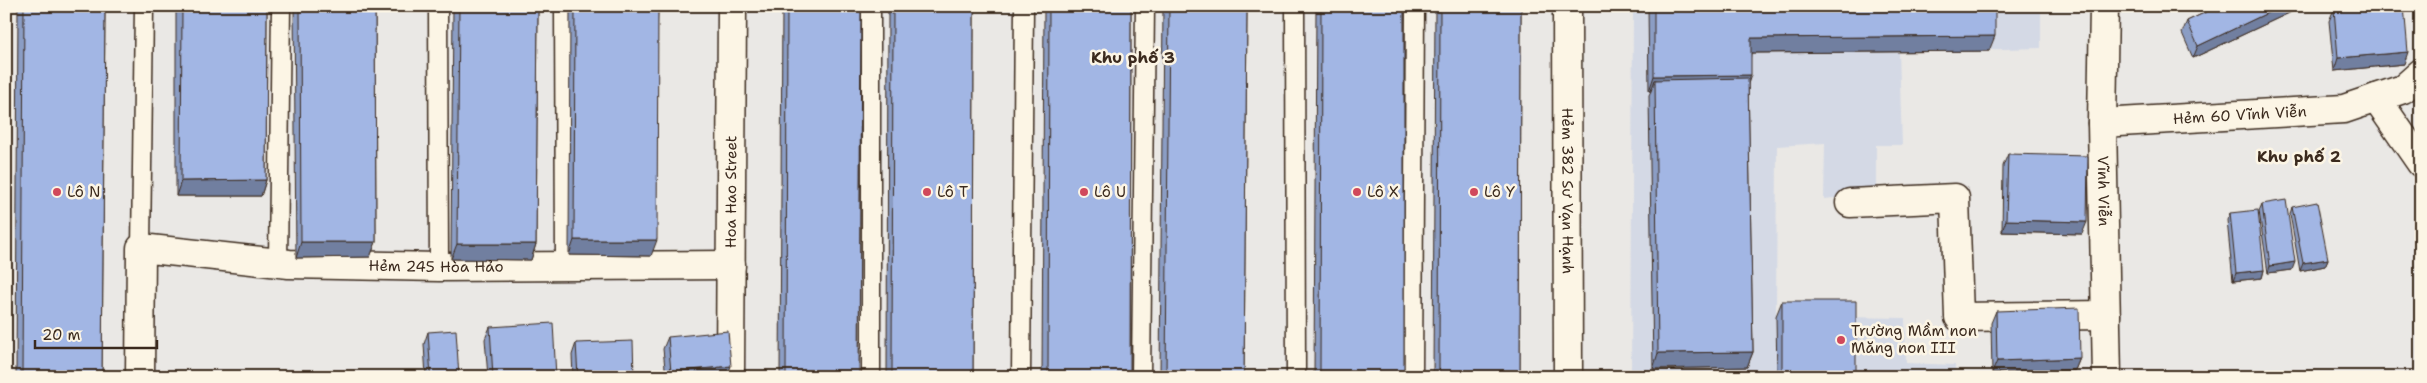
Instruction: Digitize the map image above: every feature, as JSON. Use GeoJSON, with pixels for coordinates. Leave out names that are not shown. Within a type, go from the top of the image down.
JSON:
{"type":"FeatureCollection","features":[{"type":"Feature","properties":{"kind":"street","name":"Hoa Hao Street"},"geometry":{"type":"LineString","coordinates":[[730,377],[732,6]]}},
{"type":"Feature","properties":{"kind":"street","name":"Hẻm 382 Sư Vạn Hạnh"},"geometry":{"type":"LineString","coordinates":[[1567,6],[1568,377]]}},
{"type":"Feature","properties":{"kind":"street","name":"Vĩnh Viễn"},"geometry":{"type":"LineString","coordinates":[[2104,6],[2102,123],[2107,377]]}},
{"type":"Feature","properties":{"kind":"street","name":"Hẻm 60 Vĩnh Viễn"},"geometry":{"type":"LineString","coordinates":[[2102,123],[2344,109],[2403,88],[2421,74]]}},
{"type":"Feature","properties":{"kind":"street"},"geometry":{"type":"LineString","coordinates":[[2376,98],[2421,163]]}},
{"type":"Feature","properties":{"kind":"street"},"geometry":{"type":"LineString","coordinates":[[1850,203],[1955,198],[1959,317],[2106,316]]}},
{"type":"Feature","properties":{"kind":"street","name":"Hẻm 245 Hòa Hảo"},"geometry":{"type":"LineString","coordinates":[[141,248],[278,263],[439,267],[731,264]]}},
{"type":"Feature","properties":{"kind":"street"},"geometry":{"type":"LineString","coordinates":[[140,377],[141,248]]}},
{"type":"Feature","properties":{"kind":"lane"},"geometry":{"type":"LineString","coordinates":[[141,248],[144,6]]}},
{"type":"Feature","properties":{"kind":"lane"},"geometry":{"type":"LineString","coordinates":[[278,263],[281,6]]}},
{"type":"Feature","properties":{"kind":"lane"},"geometry":{"type":"LineString","coordinates":[[438,6],[439,267]]}},
{"type":"Feature","properties":{"kind":"lane"},"geometry":{"type":"LineString","coordinates":[[564,6],[565,266]]}},
{"type":"Feature","properties":{"kind":"lane"},"geometry":{"type":"LineString","coordinates":[[871,6],[871,377]]}},
{"type":"Feature","properties":{"kind":"lane"},"geometry":{"type":"LineString","coordinates":[[1022,377],[1024,6]]}},
{"type":"Feature","properties":{"kind":"lane"},"geometry":{"type":"LineString","coordinates":[[1141,377],[1145,6]]}},
{"type":"Feature","properties":{"kind":"lane"},"geometry":{"type":"LineString","coordinates":[[1295,6],[1296,377]]}},
{"type":"Feature","properties":{"kind":"lane"},"geometry":{"type":"LineString","coordinates":[[1413,377],[1415,6]]}},
{"type":"Feature","properties":{"kind":"shaded area"},"geometry":{"type":"Polygon","coordinates":[[[1633,6],[2041,6],[2041,48],[1899,52],[1902,145],[1876,145],[1876,194],[1824,199],[1825,143],[1777,146],[1776,316],[1905,318],[1906,363],[1955,365],[1955,377],[1631,377],[1633,6]]]}},
{"type":"Feature","properties":{"kind":"building","name":"Lô N"},"geometry":{"type":"Polygon","coordinates":[[[24,6],[105,6],[102,377],[22,377],[24,6]]]}},
{"type":"Feature","properties":{"kind":"building"},"geometry":{"type":"Polygon","coordinates":[[[182,6],[267,6],[266,180],[181,181],[182,6]]]}},
{"type":"Feature","properties":{"kind":"building"},"geometry":{"type":"Polygon","coordinates":[[[300,6],[375,6],[376,242],[301,242],[300,6]]]}},
{"type":"Feature","properties":{"kind":"building"},"geometry":{"type":"Polygon","coordinates":[[[459,6],[538,6],[536,244],[457,244],[459,6]]]}},
{"type":"Feature","properties":{"kind":"building"},"geometry":{"type":"Polygon","coordinates":[[[575,6],[658,6],[657,240],[574,240],[575,6]]]}},
{"type":"Feature","properties":{"kind":"building"},"geometry":{"type":"Polygon","coordinates":[[[787,6],[861,6],[859,377],[786,377],[787,6]]]}},
{"type":"Feature","properties":{"kind":"building","name":"Lô T"},"geometry":{"type":"Polygon","coordinates":[[[893,6],[974,6],[973,377],[892,377],[893,6]]]}},
{"type":"Feature","properties":{"kind":"building","name":"Lô U"},"geometry":{"type":"Polygon","coordinates":[[[1049,6],[1131,6],[1130,377],[1048,377],[1049,6]]]}},
{"type":"Feature","properties":{"kind":"building"},"geometry":{"type":"Polygon","coordinates":[[[1169,6],[1247,6],[1244,377],[1166,377],[1169,6]]]}},
{"type":"Feature","properties":{"kind":"building","name":"Lô X"},"geometry":{"type":"Polygon","coordinates":[[[1321,6],[1404,6],[1404,377],[1320,377],[1321,6]]]}},
{"type":"Feature","properties":{"kind":"building","name":"Lô Y"},"geometry":{"type":"Polygon","coordinates":[[[1440,6],[1521,6],[1520,377],[1439,377],[1440,6]]]}},
{"type":"Feature","properties":{"kind":"building"},"geometry":{"type":"Polygon","coordinates":[[[1654,6],[1995,6],[1995,36],[1751,38],[1751,75],[1654,76],[1654,6]]]}},
{"type":"Feature","properties":{"kind":"building"},"geometry":{"type":"Polygon","coordinates":[[[2219,6],[2282,6],[2198,46],[2187,21],[2219,6]]]}},
{"type":"Feature","properties":{"kind":"building"},"geometry":{"type":"Polygon","coordinates":[[[2355,6],[2404,6],[2408,52],[2338,58],[2334,9],[2355,6]]]}},
{"type":"Feature","properties":{"kind":"building"},"geometry":{"type":"Polygon","coordinates":[[[1748,78],[1753,352],[1658,353],[1655,80],[1748,78]]]}},
{"type":"Feature","properties":{"kind":"building"},"geometry":{"type":"Polygon","coordinates":[[[2008,154],[2088,156],[2087,222],[2006,220],[2008,154]]]}},
{"type":"Feature","properties":{"kind":"building"},"geometry":{"type":"Polygon","coordinates":[[[2286,200],[2295,262],[2270,266],[2262,204],[2286,200]]]}},
{"type":"Feature","properties":{"kind":"building"},"geometry":{"type":"Polygon","coordinates":[[[2317,202],[2328,259],[2303,263],[2292,207],[2317,202]]]}},
{"type":"Feature","properties":{"kind":"building"},"geometry":{"type":"Polygon","coordinates":[[[2258,210],[2264,270],[2236,273],[2230,213],[2258,210]]]}},
{"type":"Feature","properties":{"kind":"building"},"geometry":{"type":"Polygon","coordinates":[[[1782,301],[1856,301],[1856,377],[1782,377],[1782,301]]]}},
{"type":"Feature","properties":{"kind":"building"},"geometry":{"type":"Polygon","coordinates":[[[2079,308],[2080,358],[1997,361],[1996,311],[2079,308]]]}},
{"type":"Feature","properties":{"kind":"building"},"geometry":{"type":"Polygon","coordinates":[[[553,323],[556,377],[493,377],[490,327],[553,323]]]}},
{"type":"Feature","properties":{"kind":"building"},"geometry":{"type":"Polygon","coordinates":[[[456,330],[459,377],[431,377],[428,332],[456,330]]]}},
{"type":"Feature","properties":{"kind":"building"},"geometry":{"type":"Polygon","coordinates":[[[728,331],[731,366],[671,372],[668,337],[728,331]]]}},
{"type":"Feature","properties":{"kind":"building"},"geometry":{"type":"Polygon","coordinates":[[[633,341],[634,377],[578,377],[576,343],[633,341]]]}},
{"type":"Feature","properties":{"kind":"place","name":"Lô N"},"geometry":{"type":"Point","coordinates":[57,192]}},
{"type":"Feature","properties":{"kind":"place","name":"Lô T"},"geometry":{"type":"Point","coordinates":[927,192]}},
{"type":"Feature","properties":{"kind":"place","name":"Lô U"},"geometry":{"type":"Point","coordinates":[1084,192]}},
{"type":"Feature","properties":{"kind":"place","name":"Lô X"},"geometry":{"type":"Point","coordinates":[1357,192]}},
{"type":"Feature","properties":{"kind":"place","name":"Lô Y"},"geometry":{"type":"Point","coordinates":[1474,192]}},
{"type":"Feature","properties":{"kind":"place","name":"Trường Mầm non Măng non III"},"geometry":{"type":"Point","coordinates":[1841,340]}},
{"type":"Feature","properties":{"kind":"district","name":"Khu phố 3"},"geometry":{"type":"Point","coordinates":[1133,57]}},
{"type":"Feature","properties":{"kind":"district","name":"Khu phố 2"},"geometry":{"type":"Point","coordinates":[2299,156]}}]}
